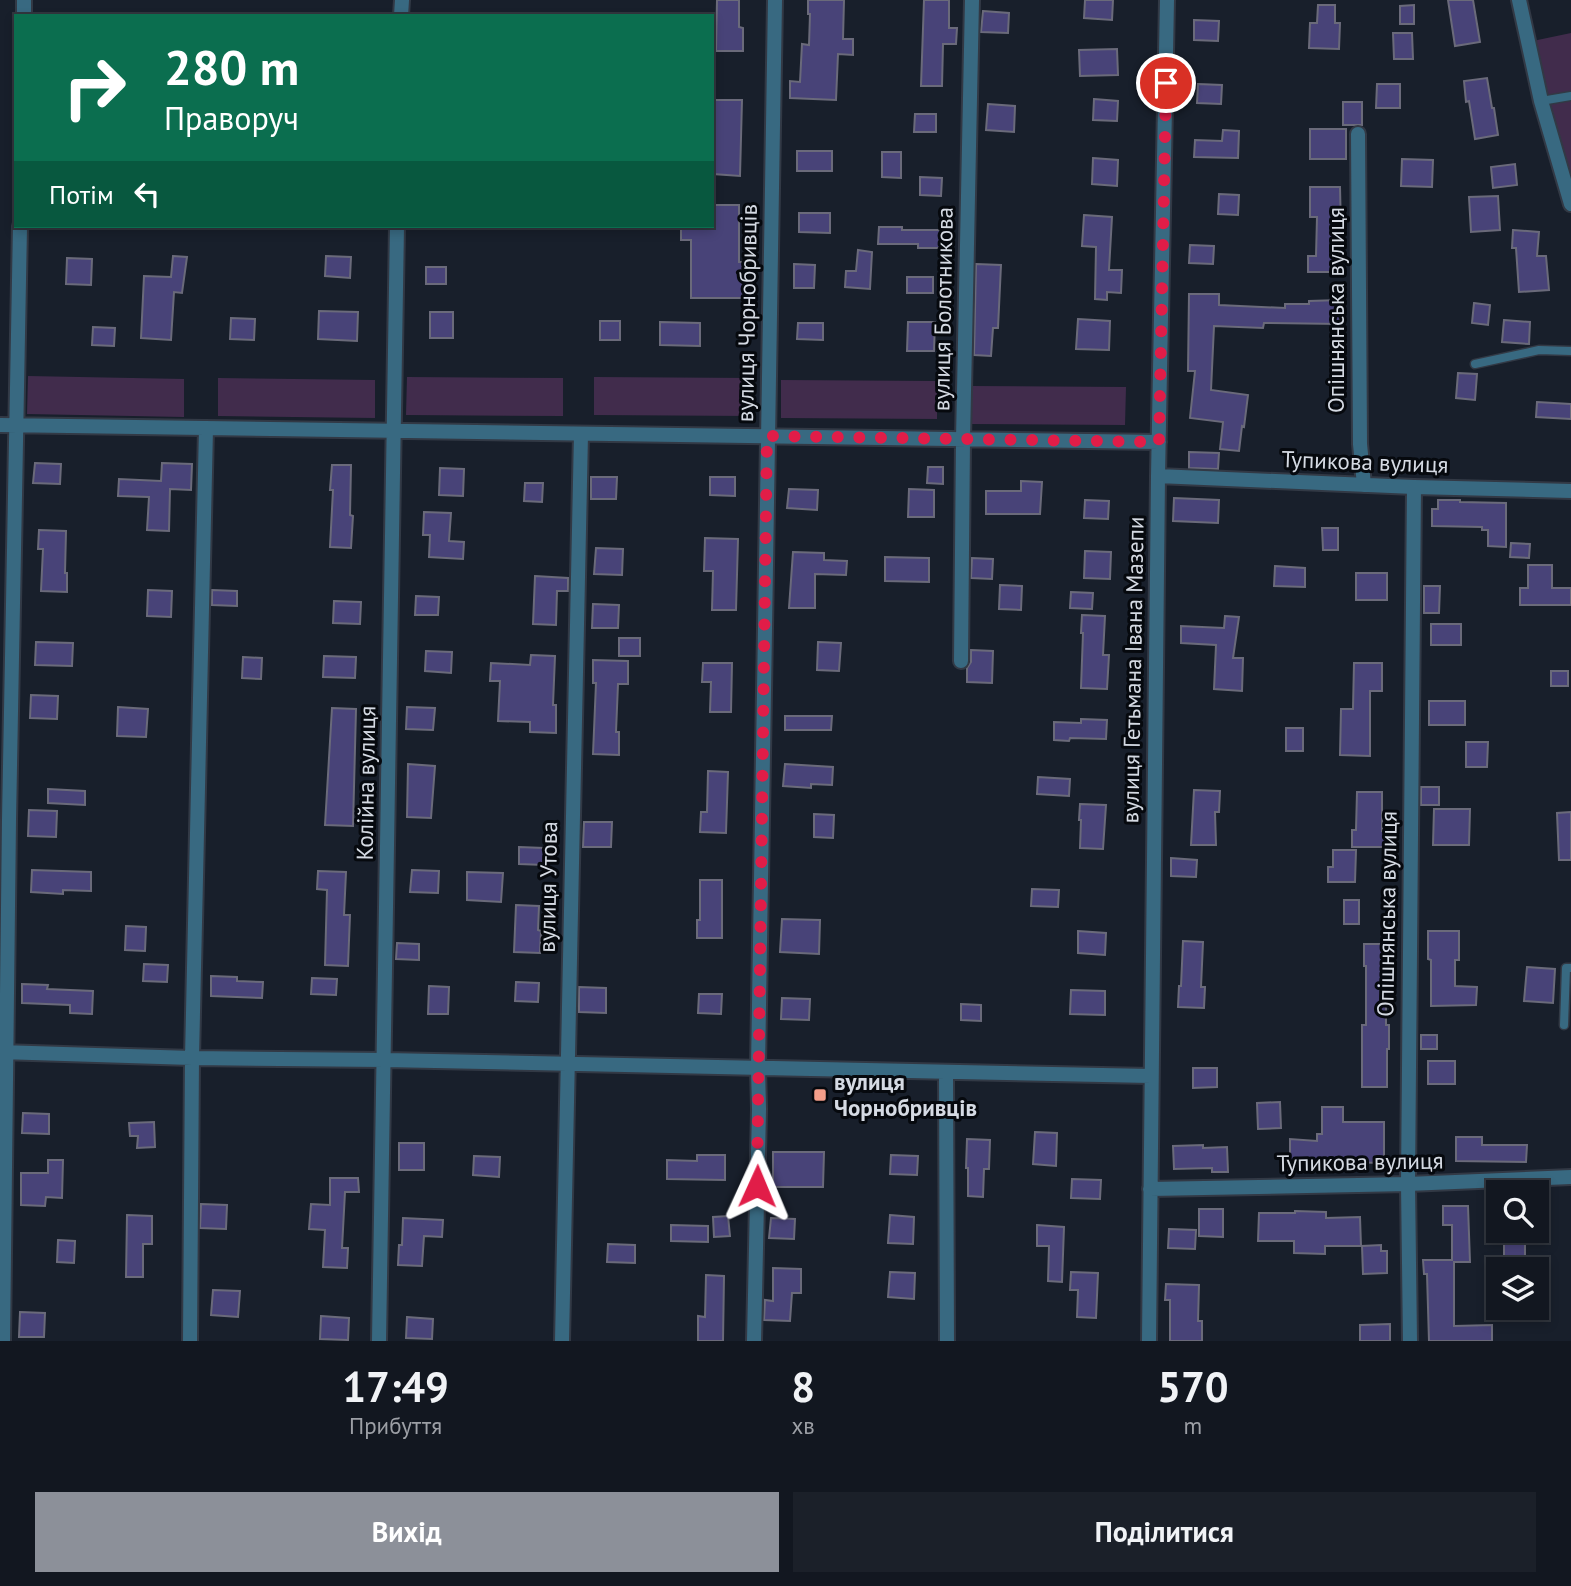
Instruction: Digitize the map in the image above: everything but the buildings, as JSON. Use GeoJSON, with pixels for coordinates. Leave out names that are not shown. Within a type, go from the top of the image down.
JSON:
{"type":"FeatureCollection","features":[{"type":"Feature","properties":{"kind":"street","name":"вулиця Чорнобривців"},"geometry":{"type":"LineString","coordinates":[[754,1341],[775,0]]}},
{"type":"Feature","properties":{"kind":"street","name":"вулиця Болотникова"},"geometry":{"type":"LineString","coordinates":[[961,661],[972,0]]}},
{"type":"Feature","properties":{"kind":"street","name":"вулиця Гетьмана Івана Мазепи"},"geometry":{"type":"LineString","coordinates":[[1149,1341],[1158,476],[1167,0]]}},
{"type":"Feature","properties":{"kind":"street"},"geometry":{"type":"LineString","coordinates":[[1519,0],[1541,101],[1571,204]]}},
{"type":"Feature","properties":{"kind":"street","name":"Опішнянська вулиця"},"geometry":{"type":"LineString","coordinates":[[1358,134],[1360,444],[1364,485]]}},
{"type":"Feature","properties":{"kind":"street"},"geometry":{"type":"LineString","coordinates":[[2,1341],[3,1052],[20,228]]}},
{"type":"Feature","properties":{"kind":"street","name":"Колійна вулиця"},"geometry":{"type":"LineString","coordinates":[[379,1341],[397,228]]}},
{"type":"Feature","properties":{"kind":"street"},"geometry":{"type":"LineString","coordinates":[[0,425],[1159,442]]}},
{"type":"Feature","properties":{"kind":"street"},"geometry":{"type":"LineString","coordinates":[[190,1341],[192,1058],[206,428]]}},
{"type":"Feature","properties":{"kind":"street","name":"вулиця Утова"},"geometry":{"type":"LineString","coordinates":[[562,1341],[581,434]]}},
{"type":"Feature","properties":{"kind":"street","name":"Тупикова вулиця"},"geometry":{"type":"LineString","coordinates":[[1158,476],[1571,491]]}},
{"type":"Feature","properties":{"kind":"street","name":"Опішнянська вулиця"},"geometry":{"type":"LineString","coordinates":[[1410,1341],[1408,1184],[1414,487]]}},
{"type":"Feature","properties":{"kind":"street"},"geometry":{"type":"LineString","coordinates":[[3,1052],[1151,1076]]}},
{"type":"Feature","properties":{"kind":"street"},"geometry":{"type":"LineString","coordinates":[[946,1072],[947,1341]]}},
{"type":"Feature","properties":{"kind":"street","name":"Тупикова вулиця"},"geometry":{"type":"LineString","coordinates":[[1150,1189],[1408,1184],[1571,1177]]}},
{"type":"Feature","properties":{"kind":"lane"},"geometry":{"type":"LineString","coordinates":[[1541,101],[1571,96]]}},
{"type":"Feature","properties":{"kind":"lane"},"geometry":{"type":"LineString","coordinates":[[1475,364],[1539,350],[1571,351]]}},
{"type":"Feature","properties":{"kind":"lane"},"geometry":{"type":"LineString","coordinates":[[1564,1024],[1566,968],[1571,968]]}},
{"type":"Feature","properties":{"kind":"shaded area"},"geometry":{"type":"Polygon","coordinates":[[[1571,33],[1571,204],[1528,42],[1571,33]]]}},
{"type":"Feature","properties":{"kind":"shaded area"},"geometry":{"type":"Polygon","coordinates":[[[28,376],[184,379],[184,417],[27,414],[28,376]]]}},
{"type":"Feature","properties":{"kind":"shaded area"},"geometry":{"type":"Polygon","coordinates":[[[407,377],[563,378],[563,416],[406,415],[407,377]]]}},
{"type":"Feature","properties":{"kind":"shaded area"},"geometry":{"type":"Polygon","coordinates":[[[594,377],[751,378],[751,416],[594,415],[594,377]]]}},
{"type":"Feature","properties":{"kind":"shaded area"},"geometry":{"type":"Polygon","coordinates":[[[218,378],[375,380],[375,418],[218,416],[218,378]]]}},
{"type":"Feature","properties":{"kind":"shaded area"},"geometry":{"type":"Polygon","coordinates":[[[781,380],[937,381],[937,419],[781,418],[781,380]]]}},
{"type":"Feature","properties":{"kind":"shaded area"},"geometry":{"type":"Polygon","coordinates":[[[969,386],[1126,387],[1125,425],[969,424],[969,386]]]}},
{"type":"Feature","properties":{"kind":"place","name":"вулиця Чорнобривців"},"geometry":{"type":"Point","coordinates":[820,1095]}},
{"type":"Feature","properties":{"kind":"route"},"geometry":{"type":"LineString","coordinates":[[757,1186],[767,436],[1159,442],[1166,83]]}}]}
